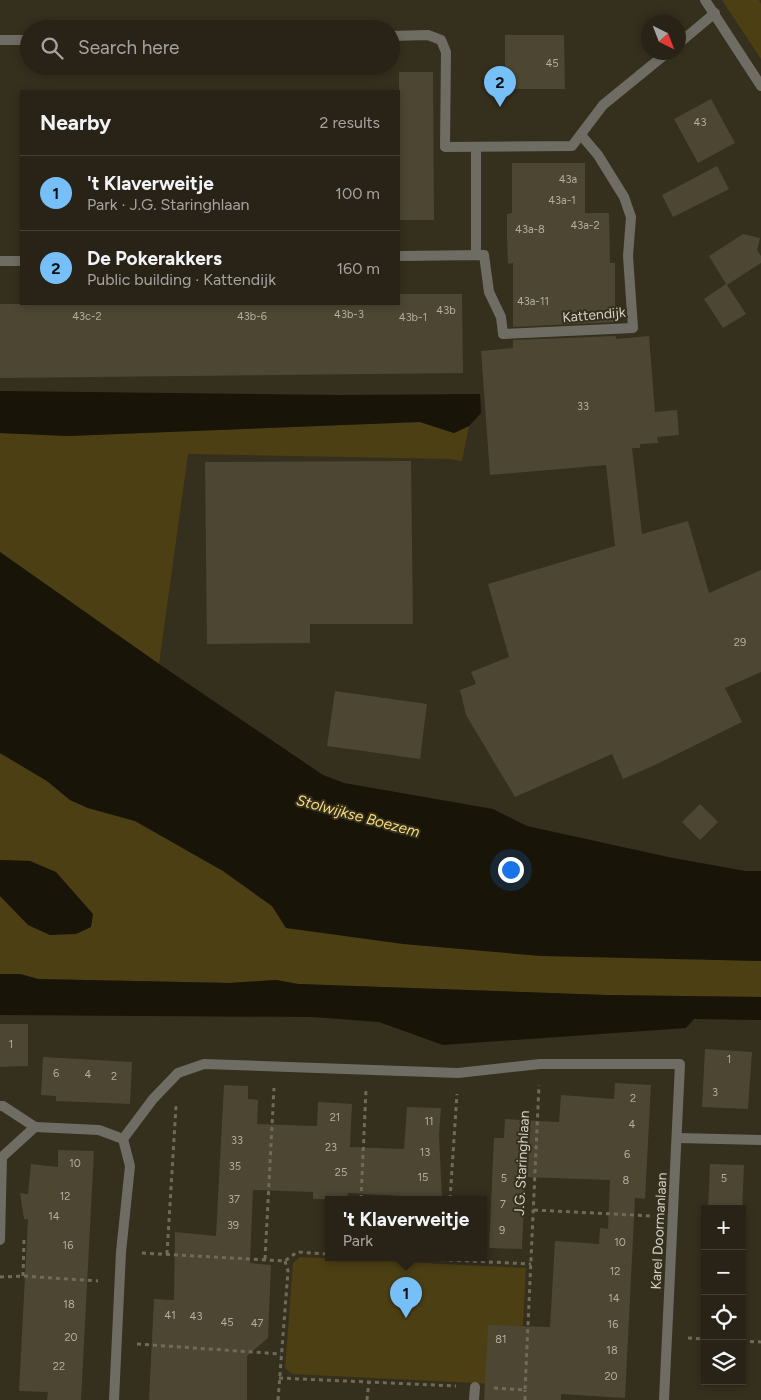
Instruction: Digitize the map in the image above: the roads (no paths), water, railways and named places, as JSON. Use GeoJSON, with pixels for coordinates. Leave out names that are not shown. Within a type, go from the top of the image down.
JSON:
{"type":"FeatureCollection","features":[{"type":"Feature","properties":{"kind":"street"},"geometry":{"type":"LineString","coordinates":[[705,0],[761,86]]}},
{"type":"Feature","properties":{"kind":"street"},"geometry":{"type":"LineString","coordinates":[[686,37],[715,13]]}},
{"type":"Feature","properties":{"kind":"street"},"geometry":{"type":"LineString","coordinates":[[400,36],[428,36],[441,40],[446,52],[445,147],[572,146],[603,105],[658,60]]}},
{"type":"Feature","properties":{"kind":"street"},"geometry":{"type":"LineString","coordinates":[[0,40],[20,40]]}},
{"type":"Feature","properties":{"kind":"street","name":"Kattendijk"},"geometry":{"type":"LineString","coordinates":[[476,255],[484,255],[489,292],[501,317],[503,334],[633,328],[628,256],[631,217],[619,188],[598,155],[581,134]]}},
{"type":"Feature","properties":{"kind":"street"},"geometry":{"type":"LineString","coordinates":[[400,256],[476,255],[476,147]]}},
{"type":"Feature","properties":{"kind":"street"},"geometry":{"type":"LineString","coordinates":[[0,261],[20,261]]}},
{"type":"Feature","properties":{"kind":"street","name":"Karel Doormanlaan"},"geometry":{"type":"LineString","coordinates":[[123,1139],[153,1099],[178,1073],[204,1064],[458,1073],[540,1064],[680,1064],[678,1138],[664,1400]]}},
{"type":"Feature","properties":{"kind":"street"},"geometry":{"type":"LineString","coordinates":[[0,1106],[3,1106],[35,1127],[99,1130],[123,1139],[130,1166],[121,1252],[114,1400]]}},
{"type":"Feature","properties":{"kind":"street"},"geometry":{"type":"LineString","coordinates":[[0,1240],[2,1157],[35,1127]]}},
{"type":"Feature","properties":{"kind":"street"},"geometry":{"type":"LineString","coordinates":[[678,1138],[761,1140]]}},
{"type":"Feature","properties":{"kind":"street"},"geometry":{"type":"LineString","coordinates":[[474,1400],[475,1387]]}},
{"type":"Feature","properties":{"kind":"water"},"geometry":{"type":"Polygon","coordinates":[[[0,391],[342,395],[480,394],[481,413],[469,426],[454,433],[420,422],[68,436],[0,433],[0,391]]]}},
{"type":"Feature","properties":{"kind":"water","name":"Stolwijkse Boezem"},"geometry":{"type":"Polygon","coordinates":[[[0,552],[159,664],[323,775],[344,783],[493,809],[527,826],[668,857],[745,871],[761,871],[761,961],[541,956],[403,944],[286,928],[272,906],[223,871],[135,821],[88,808],[70,800],[47,781],[0,753],[0,552]]]}},
{"type":"Feature","properties":{"kind":"water"},"geometry":{"type":"Polygon","coordinates":[[[0,860],[30,861],[56,872],[93,914],[91,927],[76,934],[50,935],[28,925],[0,896],[0,860]]]}},
{"type":"Feature","properties":{"kind":"water"},"geometry":{"type":"Polygon","coordinates":[[[0,974],[20,974],[38,979],[230,983],[276,980],[298,984],[606,995],[761,997],[761,1020],[694,1019],[686,1028],[443,1045],[379,1022],[313,1017],[0,1015],[0,974]]]}},
{"type":"Feature","properties":{"kind":"place","name":"De Pokerakkers"},"geometry":{"type":"Point","coordinates":[500,107]}},
{"type":"Feature","properties":{"kind":"place","name":"'t Klaverweitje"},"geometry":{"type":"Point","coordinates":[406,1318]}}]}
